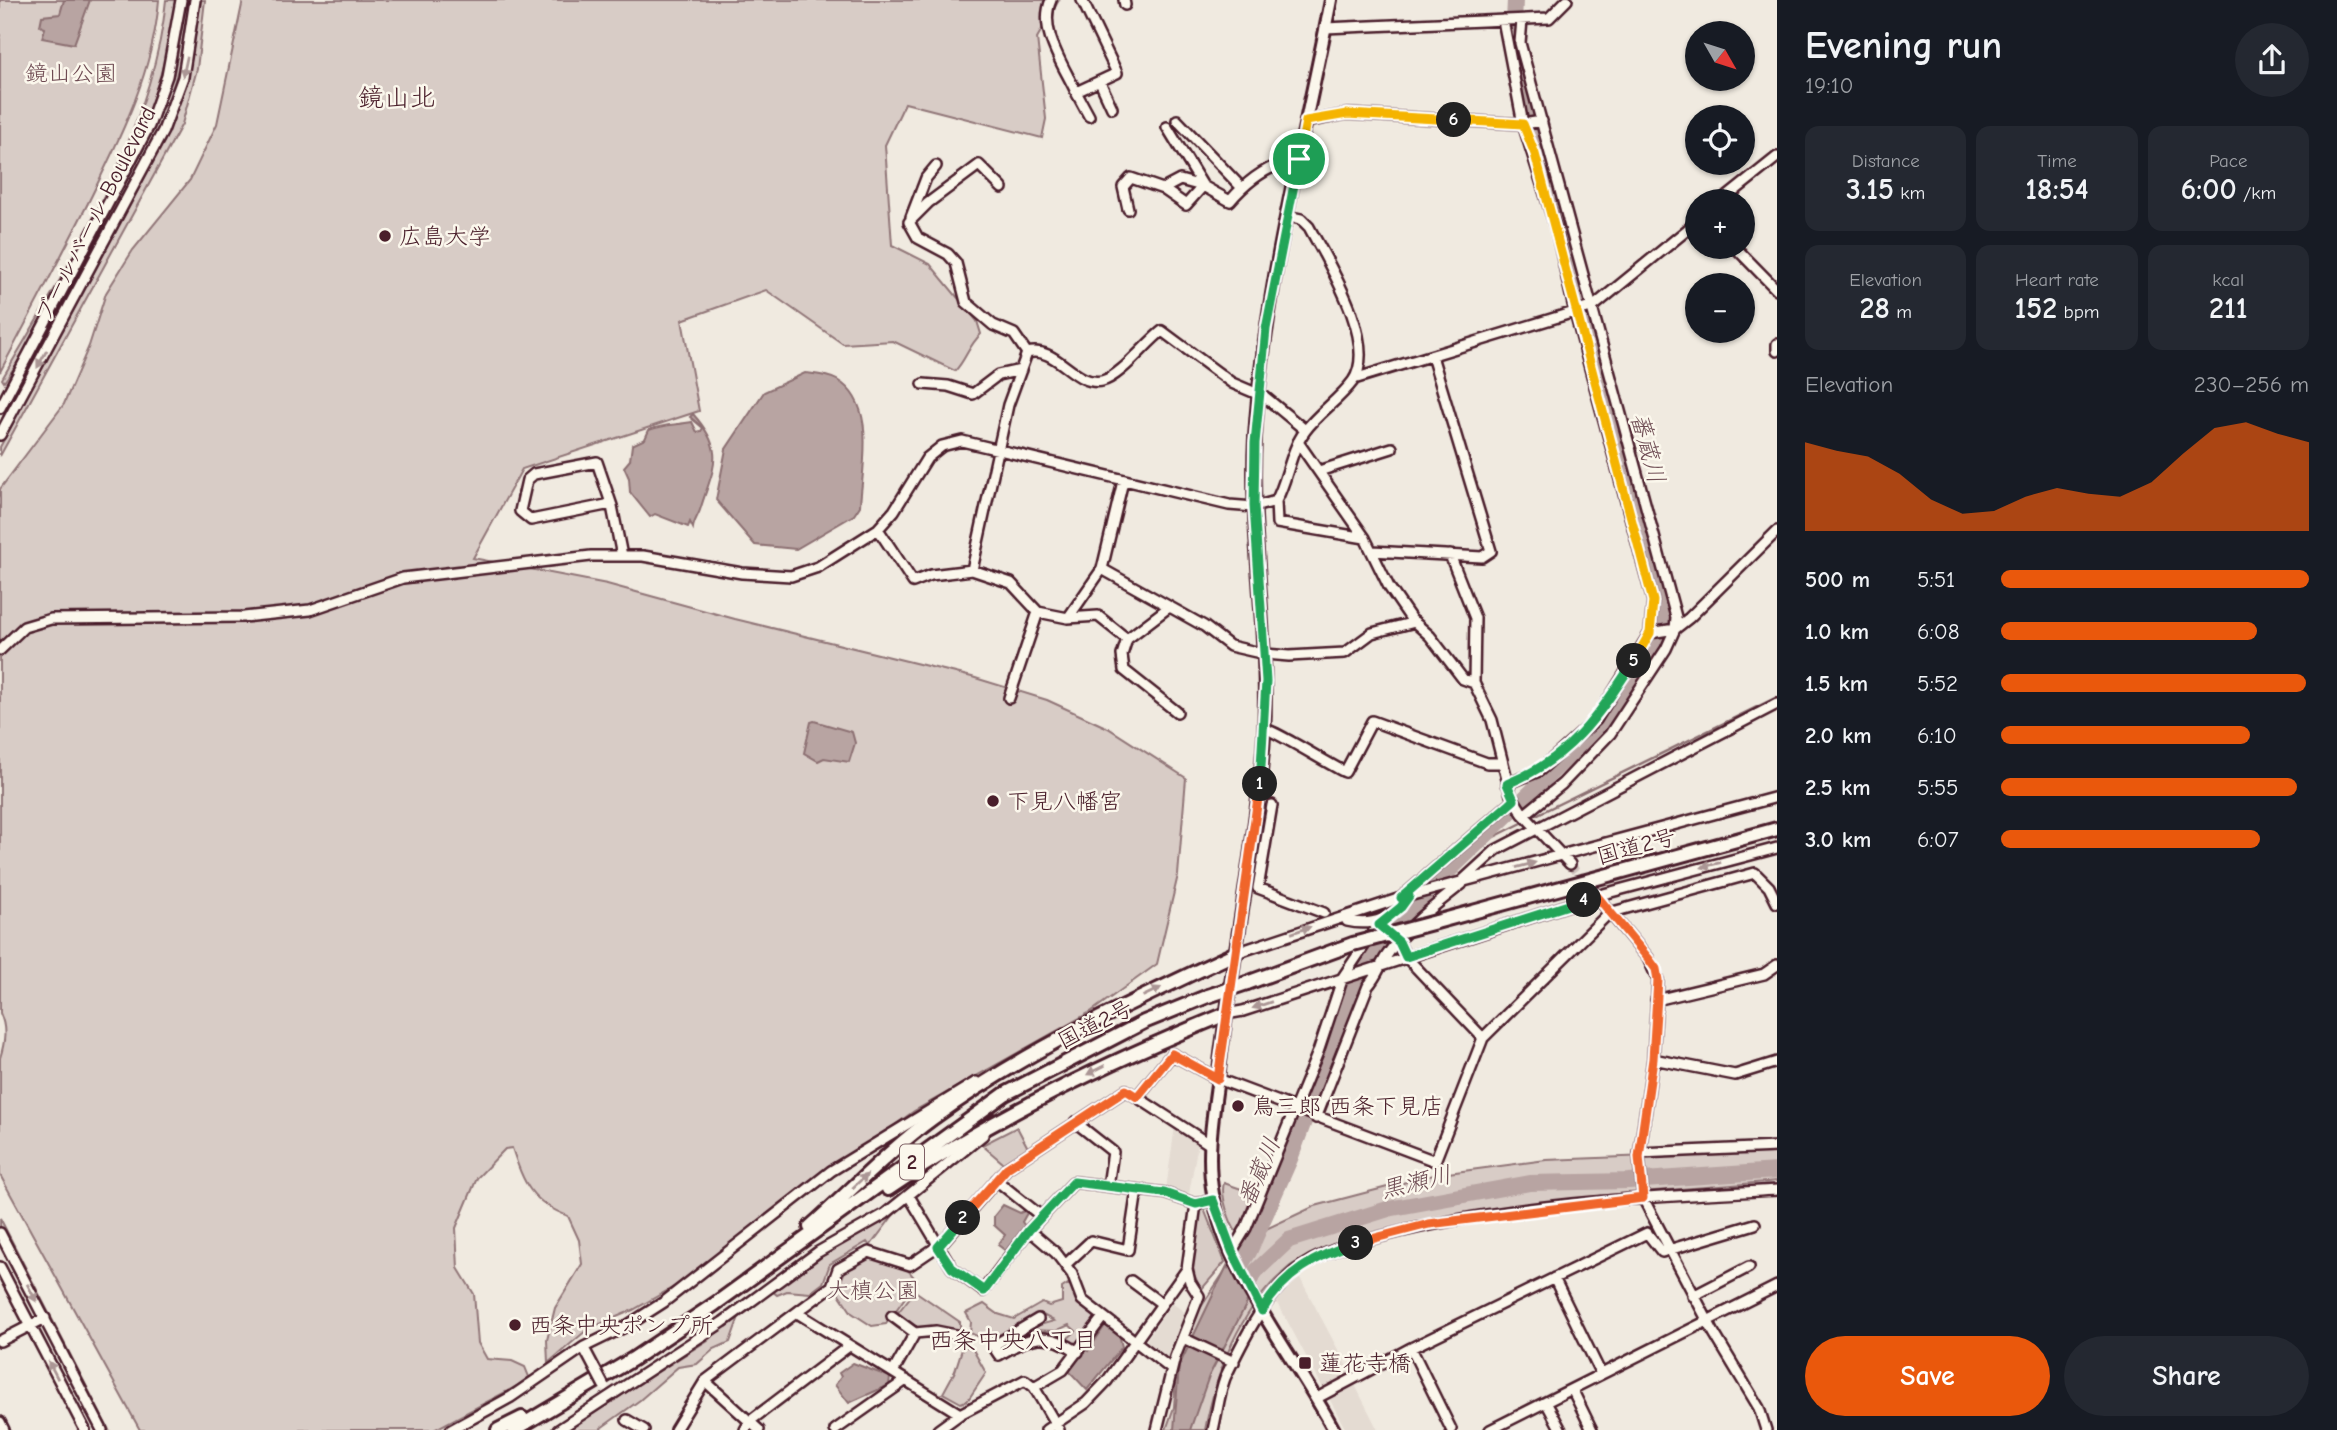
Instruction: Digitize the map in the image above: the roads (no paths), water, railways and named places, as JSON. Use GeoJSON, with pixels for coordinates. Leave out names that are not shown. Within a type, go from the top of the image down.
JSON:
{"type":"FeatureCollection","features":[{"type":"Feature","properties":{"kind":"highway","name":"国道2号"},"geometry":{"type":"LineString","coordinates":[[514,1430],[633,1359],[754,1276],[1005,1094],[1144,1022],[1353,944],[1777,829]]}},
{"type":"Feature","properties":{"kind":"highway"},"geometry":{"type":"LineString","coordinates":[[754,1276],[933,1118],[986,1084],[1150,992],[1237,953]]}},
{"type":"Feature","properties":{"kind":"highway"},"geometry":{"type":"LineString","coordinates":[[754,1276],[935,1157],[1031,1103],[1128,1054],[1226,1014]]}},
{"type":"Feature","properties":{"kind":"highway"},"geometry":{"type":"LineString","coordinates":[[498,1430],[633,1359]]}},
{"type":"Feature","properties":{"kind":"highway"},"geometry":{"type":"LineString","coordinates":[[526,1430],[633,1359]]}},
{"type":"Feature","properties":{"kind":"main road"},"geometry":{"type":"LineString","coordinates":[[1331,0],[1287,216],[1258,393],[1254,506],[1265,653],[1265,729],[1258,857],[1226,1014],[1209,1144],[1213,1200],[1233,1253],[1254,1298],[1334,1430]]}},
{"type":"Feature","properties":{"kind":"street"},"geometry":{"type":"LineString","coordinates":[[0,408],[149,126],[167,76],[181,0]]}},
{"type":"Feature","properties":{"kind":"street","name":"ブールバール Boulevard"},"geometry":{"type":"LineString","coordinates":[[0,435],[163,131],[183,77],[195,0]]}},
{"type":"Feature","properties":{"kind":"street"},"geometry":{"type":"LineString","coordinates":[[1051,0],[1045,14],[1050,37],[1089,116]]}},
{"type":"Feature","properties":{"kind":"street"},"geometry":{"type":"LineString","coordinates":[[1076,92],[1117,73],[1082,0]]}},
{"type":"Feature","properties":{"kind":"street"},"geometry":{"type":"LineString","coordinates":[[1325,28],[1549,18],[1567,0]]}},
{"type":"Feature","properties":{"kind":"street"},"geometry":{"type":"LineString","coordinates":[[1503,20],[1524,124],[1556,229],[1653,601],[1652,634],[1596,719],[1539,771],[1507,784]]}},
{"type":"Feature","properties":{"kind":"street"},"geometry":{"type":"LineString","coordinates":[[1522,20],[1520,43],[1674,603],[1674,629],[1666,649],[1610,734],[1562,784],[1524,816]]}},
{"type":"Feature","properties":{"kind":"street"},"geometry":{"type":"LineString","coordinates":[[1100,82],[1112,108]]}},
{"type":"Feature","properties":{"kind":"street"},"geometry":{"type":"LineString","coordinates":[[1306,121],[1347,114],[1524,124],[1542,121]]}},
{"type":"Feature","properties":{"kind":"street"},"geometry":{"type":"LineString","coordinates":[[1177,120],[1242,188]]}},
{"type":"Feature","properties":{"kind":"street"},"geometry":{"type":"LineString","coordinates":[[1167,127],[1203,186]]}},
{"type":"Feature","properties":{"kind":"street"},"geometry":{"type":"LineString","coordinates":[[1737,189],[1777,157]]}},
{"type":"Feature","properties":{"kind":"street"},"geometry":{"type":"LineString","coordinates":[[1163,189],[1180,180],[1203,186],[1230,201],[1242,188],[1281,162],[1299,159]]}},
{"type":"Feature","properties":{"kind":"street"},"geometry":{"type":"LineString","coordinates":[[909,222],[928,203],[979,165],[1002,188]]}},
{"type":"Feature","properties":{"kind":"street"},"geometry":{"type":"LineString","coordinates":[[909,222],[926,178],[936,166]]}},
{"type":"Feature","properties":{"kind":"street"},"geometry":{"type":"LineString","coordinates":[[1128,209],[1123,187],[1131,178],[1163,189],[1186,205],[1203,186]]}},
{"type":"Feature","properties":{"kind":"street"},"geometry":{"type":"LineString","coordinates":[[1287,216],[1301,219],[1309,227],[1348,299],[1356,325],[1359,351],[1354,379]]}},
{"type":"Feature","properties":{"kind":"street"},"geometry":{"type":"LineString","coordinates":[[909,222],[918,238],[948,254],[956,263],[966,302],[993,325],[1014,334],[1027,353]]}},
{"type":"Feature","properties":{"kind":"street"},"geometry":{"type":"LineString","coordinates":[[1366,538],[1277,523],[1276,500],[1298,442],[1305,430],[1354,379],[1594,306],[1685,232]]}},
{"type":"Feature","properties":{"kind":"street"},"geometry":{"type":"LineString","coordinates":[[1747,259],[1777,290]]}},
{"type":"Feature","properties":{"kind":"street"},"geometry":{"type":"LineString","coordinates":[[1027,353],[1037,351],[1047,354],[1091,380],[1103,381],[1117,373],[1162,331],[1232,383],[1258,393],[1305,430]]}},
{"type":"Feature","properties":{"kind":"street"},"geometry":{"type":"LineString","coordinates":[[1777,344],[1777,351]]}},
{"type":"Feature","properties":{"kind":"street"},"geometry":{"type":"LineString","coordinates":[[971,570],[1008,405],[1027,353]]}},
{"type":"Feature","properties":{"kind":"street"},"geometry":{"type":"LineString","coordinates":[[1372,551],[1486,557],[1491,551],[1432,356]]}},
{"type":"Feature","properties":{"kind":"street"},"geometry":{"type":"LineString","coordinates":[[923,384],[948,386],[972,394],[998,375],[1021,370]]}},
{"type":"Feature","properties":{"kind":"street"},"geometry":{"type":"LineString","coordinates":[[0,650],[24,627],[51,619],[244,617],[310,610],[403,578],[433,572],[643,556],[742,573],[791,576],[818,567],[878,529],[934,452],[962,441],[999,447],[1123,481],[1229,505],[1254,506],[1276,500]]}},
{"type":"Feature","properties":{"kind":"street"},"geometry":{"type":"LineString","coordinates":[[1298,442],[1366,538],[1389,587],[1463,679],[1474,683]]}},
{"type":"Feature","properties":{"kind":"street"},"geometry":{"type":"LineString","coordinates":[[1319,471],[1392,448]]}},
{"type":"Feature","properties":{"kind":"street"},"geometry":{"type":"LineString","coordinates":[[611,504],[531,520],[520,511],[527,480],[534,474],[597,462],[611,504],[622,556]]}},
{"type":"Feature","properties":{"kind":"street"},"geometry":{"type":"LineString","coordinates":[[1068,618],[1102,569],[1123,481]]}},
{"type":"Feature","properties":{"kind":"street"},"geometry":{"type":"LineString","coordinates":[[1632,516],[1648,512]]}},
{"type":"Feature","properties":{"kind":"street"},"geometry":{"type":"LineString","coordinates":[[878,529],[913,582],[931,575],[971,570],[1011,583],[1038,612],[1068,618],[1098,616],[1127,639]]}},
{"type":"Feature","properties":{"kind":"street"},"geometry":{"type":"LineString","coordinates":[[1652,634],[1674,629],[1777,531]]}},
{"type":"Feature","properties":{"kind":"street"},"geometry":{"type":"LineString","coordinates":[[1450,555],[1476,622],[1474,683],[1492,720],[1507,784],[1524,816],[1570,864]]}},
{"type":"Feature","properties":{"kind":"street"},"geometry":{"type":"LineString","coordinates":[[1102,569],[1204,626],[1230,646],[1265,653],[1289,656],[1345,653],[1373,633],[1415,622]]}},
{"type":"Feature","properties":{"kind":"street"},"geometry":{"type":"LineString","coordinates":[[1169,607],[1127,639],[1122,655],[1124,670],[1177,712]]}},
{"type":"Feature","properties":{"kind":"street"},"geometry":{"type":"LineString","coordinates":[[1009,698],[1038,612]]}},
{"type":"Feature","properties":{"kind":"street"},"geometry":{"type":"LineString","coordinates":[[1316,1118],[1368,986],[1399,942],[1433,906],[1496,850],[1777,704]]}},
{"type":"Feature","properties":{"kind":"street"},"geometry":{"type":"LineString","coordinates":[[1265,729],[1272,729],[1305,752],[1345,772],[1371,721],[1487,763],[1502,763]]}},
{"type":"Feature","properties":{"kind":"street"},"geometry":{"type":"LineString","coordinates":[[1237,953],[1405,897],[1777,797]]}},
{"type":"Feature","properties":{"kind":"street"},"geometry":{"type":"LineString","coordinates":[[1233,1253],[1295,1109],[1343,977],[1379,924],[1401,907],[1405,897],[1514,801]]}},
{"type":"Feature","properties":{"kind":"street"},"geometry":{"type":"LineString","coordinates":[[1272,805],[1258,857],[1258,888],[1324,913]]}},
{"type":"Feature","properties":{"kind":"street"},"geometry":{"type":"LineString","coordinates":[[1226,1014],[1243,1011],[1596,895],[1777,848]]}},
{"type":"Feature","properties":{"kind":"street"},"geometry":{"type":"LineString","coordinates":[[1137,1097],[1172,1054],[1218,1079],[1435,1161],[1483,1038],[1609,913],[1755,873],[1769,887],[1777,903]]}},
{"type":"Feature","properties":{"kind":"street"},"geometry":{"type":"LineString","coordinates":[[1589,887],[1656,969],[1653,1059],[1639,1155],[1643,1196],[1693,1296],[1759,1408],[1766,1430]]}},
{"type":"Feature","properties":{"kind":"street"},"geometry":{"type":"LineString","coordinates":[[1347,921],[1379,924],[1399,942],[1406,957],[1483,1038]]}},
{"type":"Feature","properties":{"kind":"street"},"geometry":{"type":"LineString","coordinates":[[1656,1000],[1763,974],[1777,965]]}},
{"type":"Feature","properties":{"kind":"street"},"geometry":{"type":"LineString","coordinates":[[1653,1059],[1735,1075],[1777,1062]]}},
{"type":"Feature","properties":{"kind":"street"},"geometry":{"type":"LineString","coordinates":[[451,1430],[546,1376],[585,1349],[664,1302],[831,1171],[889,1133],[980,1080],[986,1084]]}},
{"type":"Feature","properties":{"kind":"street"},"geometry":{"type":"LineString","coordinates":[[675,1430],[705,1381],[799,1314],[832,1286],[838,1269],[869,1252],[910,1265],[938,1247],[1007,1168],[1126,1090],[1209,1144]]}},
{"type":"Feature","properties":{"kind":"street"},"geometry":{"type":"LineString","coordinates":[[558,1430],[723,1322],[818,1252],[885,1214],[990,1130],[1031,1103]]}},
{"type":"Feature","properties":{"kind":"street"},"geometry":{"type":"LineString","coordinates":[[1075,1122],[1113,1152],[1108,1186]]}},
{"type":"Feature","properties":{"kind":"street"},"geometry":{"type":"LineString","coordinates":[[1639,1155],[1777,1147]]}},
{"type":"Feature","properties":{"kind":"street"},"geometry":{"type":"LineString","coordinates":[[996,1180],[1041,1216]]}},
{"type":"Feature","properties":{"kind":"street"},"geometry":{"type":"LineString","coordinates":[[909,1196],[952,1268],[984,1291],[1029,1230],[1074,1182],[1164,1193],[1196,1204],[1213,1200]]}},
{"type":"Feature","properties":{"kind":"street"},"geometry":{"type":"LineString","coordinates":[[1065,1265],[1091,1241],[1128,1250],[1137,1190]]}},
{"type":"Feature","properties":{"kind":"street"},"geometry":{"type":"LineString","coordinates":[[1213,1430],[1231,1361],[1270,1297],[1296,1271],[1325,1254],[1354,1243],[1429,1224],[1643,1196],[1777,1190]]}},
{"type":"Feature","properties":{"kind":"street"},"geometry":{"type":"LineString","coordinates":[[1157,1430],[1171,1369],[1199,1296],[1190,1282],[1187,1269],[1196,1204]]}},
{"type":"Feature","properties":{"kind":"street"},"geometry":{"type":"LineString","coordinates":[[1317,1398],[1410,1348],[1647,1233],[1662,1252],[1755,1224]]}},
{"type":"Feature","properties":{"kind":"street"},"geometry":{"type":"LineString","coordinates":[[1029,1230],[1056,1253],[1072,1274],[1082,1300],[1171,1369]]}},
{"type":"Feature","properties":{"kind":"street"},"geometry":{"type":"LineString","coordinates":[[0,1233],[102,1430]]}},
{"type":"Feature","properties":{"kind":"street"},"geometry":{"type":"LineString","coordinates":[[1693,1296],[1749,1267]]}},
{"type":"Feature","properties":{"kind":"street"},"geometry":{"type":"LineString","coordinates":[[0,1268],[85,1430]]}},
{"type":"Feature","properties":{"kind":"street"},"geometry":{"type":"LineString","coordinates":[[1046,1430],[1057,1427],[1095,1395],[1187,1269]]}},
{"type":"Feature","properties":{"kind":"street"},"geometry":{"type":"LineString","coordinates":[[1554,1278],[1601,1374]]}},
{"type":"Feature","properties":{"kind":"street"},"geometry":{"type":"LineString","coordinates":[[1131,1281],[1162,1304]]}},
{"type":"Feature","properties":{"kind":"street"},"geometry":{"type":"LineString","coordinates":[[1495,1429],[1777,1286]]}},
{"type":"Feature","properties":{"kind":"street"},"geometry":{"type":"LineString","coordinates":[[799,1314],[960,1414]]}},
{"type":"Feature","properties":{"kind":"street"},"geometry":{"type":"LineString","coordinates":[[892,1316],[915,1333],[956,1335]]}},
{"type":"Feature","properties":{"kind":"street"},"geometry":{"type":"LineString","coordinates":[[1034,1387],[1063,1370],[1103,1317]]}},
{"type":"Feature","properties":{"kind":"street"},"geometry":{"type":"LineString","coordinates":[[0,1341],[45,1318]]}},
{"type":"Feature","properties":{"kind":"street"},"geometry":{"type":"LineString","coordinates":[[1038,1319],[993,1346],[999,1355],[1016,1345],[1057,1337],[1078,1352]]}},
{"type":"Feature","properties":{"kind":"street"},"geometry":{"type":"LineString","coordinates":[[893,1372],[915,1333]]}},
{"type":"Feature","properties":{"kind":"street"},"geometry":{"type":"LineString","coordinates":[[1184,1339],[1231,1361]]}},
{"type":"Feature","properties":{"kind":"street"},"geometry":{"type":"LineString","coordinates":[[748,1426],[849,1346]]}},
{"type":"Feature","properties":{"kind":"street"},"geometry":{"type":"LineString","coordinates":[[1410,1348],[1451,1429]]}},
{"type":"Feature","properties":{"kind":"street"},"geometry":{"type":"LineString","coordinates":[[585,1349],[611,1397]]}},
{"type":"Feature","properties":{"kind":"street"},"geometry":{"type":"LineString","coordinates":[[835,1430],[906,1380]]}},
{"type":"Feature","properties":{"kind":"street"},"geometry":{"type":"LineString","coordinates":[[937,1430],[960,1414],[1025,1380],[1034,1387],[1057,1427]]}},
{"type":"Feature","properties":{"kind":"street"},"geometry":{"type":"LineString","coordinates":[[705,1381],[748,1426],[759,1430]]}},
{"type":"Feature","properties":{"kind":"street"},"geometry":{"type":"LineString","coordinates":[[1572,1389],[1592,1430]]}},
{"type":"Feature","properties":{"kind":"street"},"geometry":{"type":"LineString","coordinates":[[1546,1402],[1561,1430]]}},
{"type":"Feature","properties":{"kind":"street"},"geometry":{"type":"LineString","coordinates":[[627,1420],[643,1430]]}},
{"type":"Feature","properties":{"kind":"street"},"geometry":{"type":"LineString","coordinates":[[0,1422],[4,1430]]}},
{"type":"Feature","properties":{"kind":"waterway","name":"蕃蔵川"},"geometry":{"type":"LineString","coordinates":[[1223,1293],[1249,1252],[1290,1159],[1357,979],[1382,942],[1429,890],[1606,720],[1653,646],[1668,607],[1513,44],[1515,0]]}},
{"type":"Feature","properties":{"kind":"waterway"},"geometry":{"type":"LineString","coordinates":[[1532,817],[1777,697]]}},
{"type":"Feature","properties":{"kind":"waterway"},"geometry":{"type":"LineString","coordinates":[[1476,846],[1526,821]]}},
{"type":"Feature","properties":{"kind":"waterway","name":"黒瀬川"},"geometry":{"type":"LineString","coordinates":[[1230,1311],[1256,1271],[1289,1240],[1388,1209],[1530,1183],[1629,1181],[1777,1171]]}},
{"type":"Feature","properties":{"kind":"tunnel"},"geometry":{"type":"LineString","coordinates":[[1570,864],[1586,885]]}},
{"type":"Feature","properties":{"kind":"place","name":"広島大学"},"geometry":{"type":"Point","coordinates":[385,236]}},
{"type":"Feature","properties":{"kind":"place","name":"下見八幡宮"},"geometry":{"type":"Point","coordinates":[993,801]}},
{"type":"Feature","properties":{"kind":"place","name":"鳥三郎 西条下見店"},"geometry":{"type":"Point","coordinates":[1238,1106]}},
{"type":"Feature","properties":{"kind":"place","name":"西条中央ポンプ所"},"geometry":{"type":"Point","coordinates":[515,1325]}},
{"type":"Feature","properties":{"kind":"place","name":"蓮花寺橋"},"geometry":{"type":"Point","coordinates":[1305,1363]}},
{"type":"Feature","properties":{"kind":"district","name":"鏡山北"},"geometry":{"type":"Point","coordinates":[397,97]}},
{"type":"Feature","properties":{"kind":"district","name":"西条中央八丁目"},"geometry":{"type":"Point","coordinates":[1013,1340]}},
{"type":"Feature","properties":{"kind":"park label","name":"鏡山公園"},"geometry":{"type":"Point","coordinates":[71,73]}},
{"type":"Feature","properties":{"kind":"park label","name":"大槙公園"},"geometry":{"type":"Point","coordinates":[873,1290]}},
{"type":"Feature","properties":{"kind":"water label","name":"番蔵川"},"geometry":{"type":"Point","coordinates":[1259,1172]}}]}
